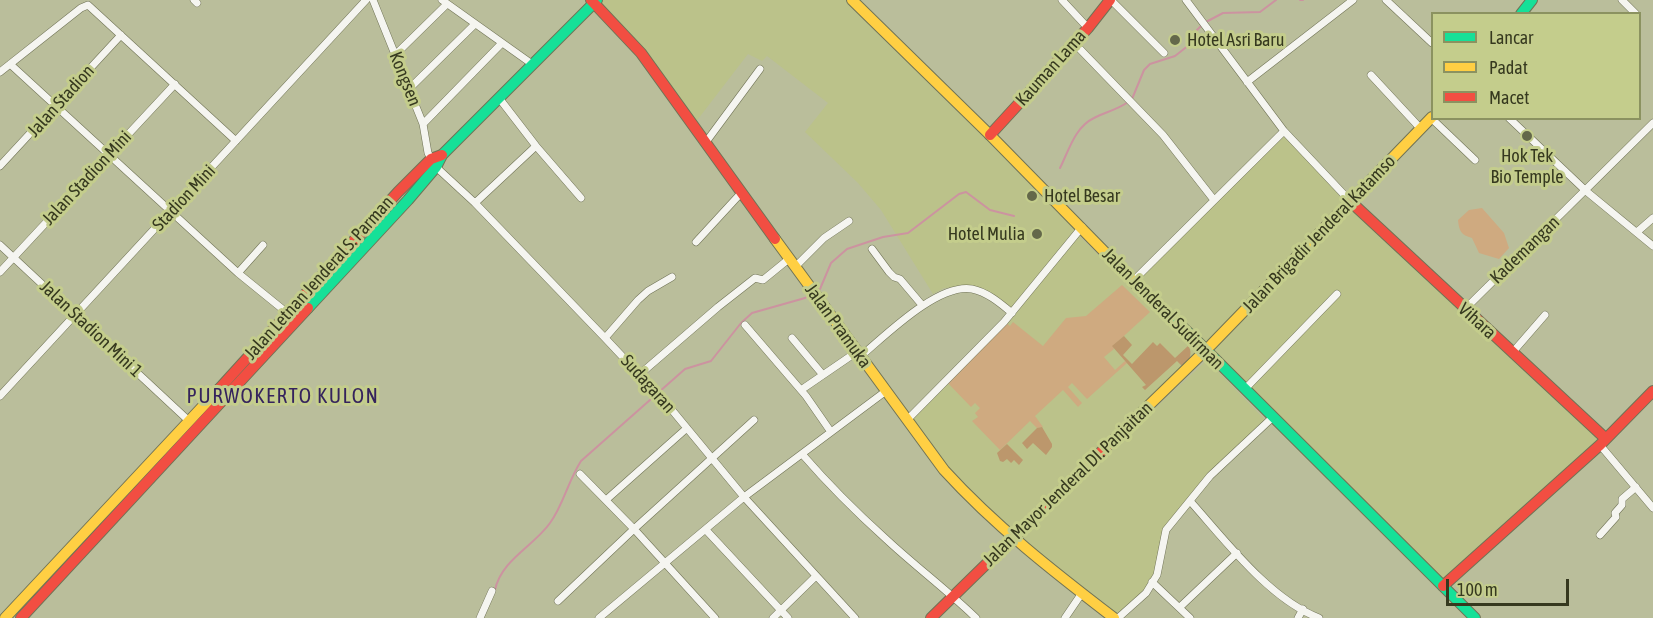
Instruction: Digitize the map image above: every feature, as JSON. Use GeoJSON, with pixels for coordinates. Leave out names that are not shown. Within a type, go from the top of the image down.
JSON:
{"type":"FeatureCollection","features":[{"type":"Feature","properties":{"kind":"street","name":"Stadion Mini"},"geometry":{"type":"LineString","coordinates":[[0,396],[366,0]]}},
{"type":"Feature","properties":{"kind":"street","name":"Kongsen"},"geometry":{"type":"LineString","coordinates":[[373,0],[423,124],[428,153],[433,163]]}},
{"type":"Feature","properties":{"kind":"street","name":"Jalan Jenderal Sudirman"},"geometry":{"type":"LineString","coordinates":[[852,0],[1475,618]]}},
{"type":"Feature","properties":{"kind":"street"},"geometry":{"type":"LineString","coordinates":[[1062,0],[1088,28]]}},
{"type":"Feature","properties":{"kind":"street"},"geometry":{"type":"LineString","coordinates":[[1111,0],[1164,53]]}},
{"type":"Feature","properties":{"kind":"street","name":"Kauman Lama"},"geometry":{"type":"LineString","coordinates":[[990,135],[1111,0]]}},
{"type":"Feature","properties":{"kind":"street"},"geometry":{"type":"LineString","coordinates":[[1186,0],[1284,131],[1351,202]]}},
{"type":"Feature","properties":{"kind":"street"},"geometry":{"type":"LineString","coordinates":[[1247,82],[1353,0]]}},
{"type":"Feature","properties":{"kind":"street"},"geometry":{"type":"LineString","coordinates":[[1386,0],[1431,43]]}},
{"type":"Feature","properties":{"kind":"street"},"geometry":{"type":"LineString","coordinates":[[1523,12],[1532,0]]}},
{"type":"Feature","properties":{"kind":"street"},"geometry":{"type":"LineString","coordinates":[[1622,0],[1635,12]]}},
{"type":"Feature","properties":{"kind":"street","name":"Jalan Letnan Jenderal S. Parman"},"geometry":{"type":"LineString","coordinates":[[6,617],[186,417],[288,314],[398,192],[442,155],[594,1]]}},
{"type":"Feature","properties":{"kind":"street","name":"Jalan Pramuka"},"geometry":{"type":"LineString","coordinates":[[594,1],[641,53],[954,483],[1012,538],[1116,618]]}},
{"type":"Feature","properties":{"kind":"street"},"geometry":{"type":"LineString","coordinates":[[395,55],[444,2],[532,64]]}},
{"type":"Feature","properties":{"kind":"street"},"geometry":{"type":"LineString","coordinates":[[0,72],[84,6],[91,7],[236,141]]}},
{"type":"Feature","properties":{"kind":"street"},"geometry":{"type":"LineString","coordinates":[[409,89],[475,24]]}},
{"type":"Feature","properties":{"kind":"street","name":"Jalan Stadion"},"geometry":{"type":"LineString","coordinates":[[0,166],[121,34]]}},
{"type":"Feature","properties":{"kind":"street"},"geometry":{"type":"LineString","coordinates":[[1074,43],[1163,135],[1214,200]]}},
{"type":"Feature","properties":{"kind":"street"},"geometry":{"type":"LineString","coordinates":[[423,124],[502,44]]}},
{"type":"Feature","properties":{"kind":"street"},"geometry":{"type":"LineString","coordinates":[[10,64],[238,273],[297,322]]}},
{"type":"Feature","properties":{"kind":"street"},"geometry":{"type":"LineString","coordinates":[[706,142],[760,69]]}},
{"type":"Feature","properties":{"kind":"street"},"geometry":{"type":"LineString","coordinates":[[1371,75],[1421,129]]}},
{"type":"Feature","properties":{"kind":"street","name":"Jalan Stadion Mini"},"geometry":{"type":"LineString","coordinates":[[0,272],[175,84]]}},
{"type":"Feature","properties":{"kind":"street"},"geometry":{"type":"LineString","coordinates":[[499,98],[536,146],[581,198]]}},
{"type":"Feature","properties":{"kind":"street","name":"Jalan Brigadir Jenderal Katamso"},"geometry":{"type":"LineString","coordinates":[[1206,351],[1431,118]]}},
{"type":"Feature","properties":{"kind":"street"},"geometry":{"type":"LineString","coordinates":[[1435,120],[1475,160]]}},
{"type":"Feature","properties":{"kind":"street"},"geometry":{"type":"LineString","coordinates":[[1511,120],[1586,190],[1653,246]]}},
{"type":"Feature","properties":{"kind":"street","name":"Kademangan"},"geometry":{"type":"LineString","coordinates":[[1465,309],[1653,123]]}},
{"type":"Feature","properties":{"kind":"street"},"geometry":{"type":"LineString","coordinates":[[1133,281],[1284,131]]}},
{"type":"Feature","properties":{"kind":"street"},"geometry":{"type":"LineString","coordinates":[[476,203],[536,146]]}},
{"type":"Feature","properties":{"kind":"street","name":"Jalan Letnan Jenderal S. Parman"},"geometry":{"type":"LineString","coordinates":[[21,618],[297,322],[372,239],[433,163]]}},
{"type":"Feature","properties":{"kind":"street","name":"Sudagaran"},"geometry":{"type":"LineString","coordinates":[[433,163],[476,203],[667,404],[744,497],[855,618]]}},
{"type":"Feature","properties":{"kind":"street"},"geometry":{"type":"LineString","coordinates":[[696,242],[742,192]]}},
{"type":"Feature","properties":{"kind":"street","name":"Vihara"},"geometry":{"type":"LineString","coordinates":[[1351,202],[1603,442]]}},
{"type":"Feature","properties":{"kind":"street"},"geometry":{"type":"LineString","coordinates":[[1637,232],[1653,218]]}},
{"type":"Feature","properties":{"kind":"street"},"geometry":{"type":"LineString","coordinates":[[639,375],[754,279],[763,280],[793,262],[849,220]]}},
{"type":"Feature","properties":{"kind":"street"},"geometry":{"type":"LineString","coordinates":[[907,420],[1012,313],[1082,227]]}},
{"type":"Feature","properties":{"kind":"street"},"geometry":{"type":"LineString","coordinates":[[364,230],[372,239]]}},
{"type":"Feature","properties":{"kind":"street","name":"Jalan Stadion Mini 1"},"geometry":{"type":"LineString","coordinates":[[0,245],[186,417]]}},
{"type":"Feature","properties":{"kind":"street"},"geometry":{"type":"LineString","coordinates":[[238,273],[263,245]]}},
{"type":"Feature","properties":{"kind":"street"},"geometry":{"type":"LineString","coordinates":[[872,249],[889,272],[900,279],[922,305]]}},
{"type":"Feature","properties":{"kind":"street"},"geometry":{"type":"LineString","coordinates":[[605,338],[638,300],[648,291],[672,277]]}},
{"type":"Feature","properties":{"kind":"street"},"geometry":{"type":"LineString","coordinates":[[801,390],[859,353],[922,305],[954,291],[970,289],[986,294],[1012,313]]}},
{"type":"Feature","properties":{"kind":"street"},"geometry":{"type":"LineString","coordinates":[[1245,389],[1337,294]]}},
{"type":"Feature","properties":{"kind":"street"},"geometry":{"type":"LineString","coordinates":[[1512,353],[1545,315]]}},
{"type":"Feature","properties":{"kind":"street"},"geometry":{"type":"LineString","coordinates":[[745,325],[801,390],[831,432]]}},
{"type":"Feature","properties":{"kind":"street"},"geometry":{"type":"LineString","coordinates":[[792,338],[823,375]]}},
{"type":"Feature","properties":{"kind":"street","name":"Jalan Mayor Jenderal DI. Panjaitan"},"geometry":{"type":"LineString","coordinates":[[931,618],[1206,351]]}},
{"type":"Feature","properties":{"kind":"street"},"geometry":{"type":"LineString","coordinates":[[599,618],[744,497],[886,391]]}},
{"type":"Feature","properties":{"kind":"street"},"geometry":{"type":"LineString","coordinates":[[1443,586],[1603,442],[1653,391]]}},
{"type":"Feature","properties":{"kind":"street"},"geometry":{"type":"LineString","coordinates":[[1116,618],[1146,593],[1157,575],[1166,530],[1210,476],[1273,417]]}},
{"type":"Feature","properties":{"kind":"street"},"geometry":{"type":"LineString","coordinates":[[558,601],[754,420]]}},
{"type":"Feature","properties":{"kind":"street"},"geometry":{"type":"LineString","coordinates":[[606,500],[687,428]]}},
{"type":"Feature","properties":{"kind":"street"},"geometry":{"type":"LineString","coordinates":[[1603,442],[1653,508]]}},
{"type":"Feature","properties":{"kind":"street"},"geometry":{"type":"LineString","coordinates":[[802,454],[850,506],[886,540],[976,618]]}},
{"type":"Feature","properties":{"kind":"street"},"geometry":{"type":"LineString","coordinates":[[580,474],[716,618]]}},
{"type":"Feature","properties":{"kind":"street"},"geometry":{"type":"LineString","coordinates":[[1600,535],[1615,518],[1614,513],[1622,505],[1622,499],[1636,487]]}},
{"type":"Feature","properties":{"kind":"street"},"geometry":{"type":"LineString","coordinates":[[1190,501],[1263,580],[1319,618]]}},
{"type":"Feature","properties":{"kind":"street"},"geometry":{"type":"LineString","coordinates":[[706,530],[788,618]]}},
{"type":"Feature","properties":{"kind":"street"},"geometry":{"type":"LineString","coordinates":[[1180,607],[1237,553]]}},
{"type":"Feature","properties":{"kind":"street"},"geometry":{"type":"LineString","coordinates":[[773,618],[816,576]]}},
{"type":"Feature","properties":{"kind":"street"},"geometry":{"type":"LineString","coordinates":[[1152,582],[1190,618]]}},
{"type":"Feature","properties":{"kind":"street"},"geometry":{"type":"LineString","coordinates":[[480,618],[492,591]]}},
{"type":"Feature","properties":{"kind":"street"},"geometry":{"type":"LineString","coordinates":[[1065,618],[1082,593]]}},
{"type":"Feature","properties":{"kind":"street"},"geometry":{"type":"LineString","coordinates":[[1298,618],[1303,609]]}},
{"type":"Feature","properties":{"kind":"shaded area"},"geometry":{"type":"Polygon","coordinates":[[[597,0],[853,0],[1083,225],[1076,233],[1199,354],[1014,535],[935,457],[907,420],[1011,314],[974,286],[944,288],[933,294],[881,210],[858,183],[805,132],[828,103],[767,56],[762,61],[748,54],[695,123],[597,0]]]}},
{"type":"Feature","properties":{"kind":"shaded area"},"geometry":{"type":"Polygon","coordinates":[[[1282,130],[1351,209],[1603,439],[1444,584],[1134,276],[1282,130]]]}},
{"type":"Feature","properties":{"kind":"shaded area"},"geometry":{"type":"Polygon","coordinates":[[[1482,208],[1504,233],[1509,248],[1499,259],[1479,253],[1472,238],[1463,234],[1459,227],[1458,220],[1469,210],[1482,208]]]}},
{"type":"Feature","properties":{"kind":"shaded area"},"geometry":{"type":"Polygon","coordinates":[[[1122,285],[1150,312],[1104,357],[1115,370],[1125,361],[1127,363],[1087,399],[1072,383],[1068,387],[1082,403],[1078,407],[1063,390],[1035,416],[1043,427],[1037,428],[1030,421],[1000,450],[972,421],[978,417],[975,413],[980,408],[975,403],[971,407],[946,381],[1005,322],[1010,326],[1013,322],[1043,346],[1066,318],[1086,316],[1122,285]]]}},
{"type":"Feature","properties":{"kind":"shaded area"},"geometry":{"type":"Polygon","coordinates":[[[1124,336],[1132,345],[1123,355],[1132,364],[1153,342],[1157,346],[1160,343],[1175,358],[1188,346],[1190,357],[1184,368],[1177,361],[1145,390],[1142,387],[1146,385],[1112,346],[1124,336]]]}},
{"type":"Feature","properties":{"kind":"shaded area"},"geometry":{"type":"Polygon","coordinates":[[[1207,360],[1266,421],[1209,476],[1166,530],[1158,575],[1146,593],[1118,618],[1015,539],[1207,360]]]}},
{"type":"Feature","properties":{"kind":"shaded area"},"geometry":{"type":"Polygon","coordinates":[[[1042,427],[1052,444],[1046,455],[1033,443],[1027,449],[1022,443],[1037,428],[1042,427]]]}},
{"type":"Feature","properties":{"kind":"shaded area"},"geometry":{"type":"Polygon","coordinates":[[[1007,444],[1023,460],[1019,465],[1014,460],[1011,463],[1007,459],[1000,461],[997,453],[1007,444]]]}},
{"type":"Feature","properties":{"kind":"waterway"},"geometry":{"type":"LineString","coordinates":[[1132,99],[1144,70],[1150,64],[1175,56],[1189,45],[1197,30],[1204,23],[1223,13],[1260,12],[1276,0]]}},
{"type":"Feature","properties":{"kind":"waterway"},"geometry":{"type":"LineString","coordinates":[[1060,168],[1077,133],[1087,122],[1128,102]]}},
{"type":"Feature","properties":{"kind":"waterway"},"geometry":{"type":"LineString","coordinates":[[817,291],[831,263],[847,249],[883,237],[908,233],[959,194],[966,192],[990,210],[1014,216]]}},
{"type":"Feature","properties":{"kind":"waterway"},"geometry":{"type":"LineString","coordinates":[[495,590],[504,570],[555,516],[581,461],[685,369],[711,361],[741,323],[752,313],[812,294]]}},
{"type":"Feature","properties":{"kind":"traffic: fast"},"geometry":{"type":"LineString","coordinates":[[308,308],[408,200],[436,167],[442,155],[597,0]]}},
{"type":"Feature","properties":{"kind":"traffic: fast"},"geometry":{"type":"LineString","coordinates":[[1523,12],[1532,0]]}},
{"type":"Feature","properties":{"kind":"traffic: fast"},"geometry":{"type":"LineString","coordinates":[[1136,284],[1194,338],[1475,618]]}},
{"type":"Feature","properties":{"kind":"traffic: slow"},"geometry":{"type":"LineString","coordinates":[[852,0],[990,135],[1136,284]]}},
{"type":"Feature","properties":{"kind":"traffic: slow"},"geometry":{"type":"LineString","coordinates":[[1107,446],[1211,345],[1431,118]]}},
{"type":"Feature","properties":{"kind":"traffic: slow"},"geometry":{"type":"LineString","coordinates":[[775,239],[944,470],[1004,529],[1114,618]]}},
{"type":"Feature","properties":{"kind":"traffic: slow"},"geometry":{"type":"LineString","coordinates":[[5,618],[219,389]]}},
{"type":"Feature","properties":{"kind":"traffic: jam"},"geometry":{"type":"LineString","coordinates":[[591,0],[641,53],[775,239]]}},
{"type":"Feature","properties":{"kind":"traffic: jam"},"geometry":{"type":"LineString","coordinates":[[990,135],[1088,28],[1110,0]]}},
{"type":"Feature","properties":{"kind":"traffic: jam"},"geometry":{"type":"LineString","coordinates":[[219,389],[398,192],[431,159],[442,155]]}},
{"type":"Feature","properties":{"kind":"traffic: jam"},"geometry":{"type":"LineString","coordinates":[[1351,202],[1605,438]]}},
{"type":"Feature","properties":{"kind":"traffic: jam"},"geometry":{"type":"LineString","coordinates":[[21,618],[308,308]]}},
{"type":"Feature","properties":{"kind":"traffic: jam"},"geometry":{"type":"LineString","coordinates":[[1443,586],[1600,445],[1653,391]]}},
{"type":"Feature","properties":{"kind":"traffic: jam"},"geometry":{"type":"LineString","coordinates":[[931,618],[1107,446]]}},
{"type":"Feature","properties":{"kind":"place","name":"Hotel Asri Baru"},"geometry":{"type":"Point","coordinates":[1175,40]}},
{"type":"Feature","properties":{"kind":"place","name":"Hok Tek Bio Temple"},"geometry":{"type":"Point","coordinates":[1527,136]}},
{"type":"Feature","properties":{"kind":"place","name":"Hotel Besar"},"geometry":{"type":"Point","coordinates":[1032,196]}},
{"type":"Feature","properties":{"kind":"place","name":"Hotel Mulia"},"geometry":{"type":"Point","coordinates":[1037,234]}},
{"type":"Feature","properties":{"kind":"district","name":"PURWOKERTO KULON"},"geometry":{"type":"Point","coordinates":[283,396]}}]}
